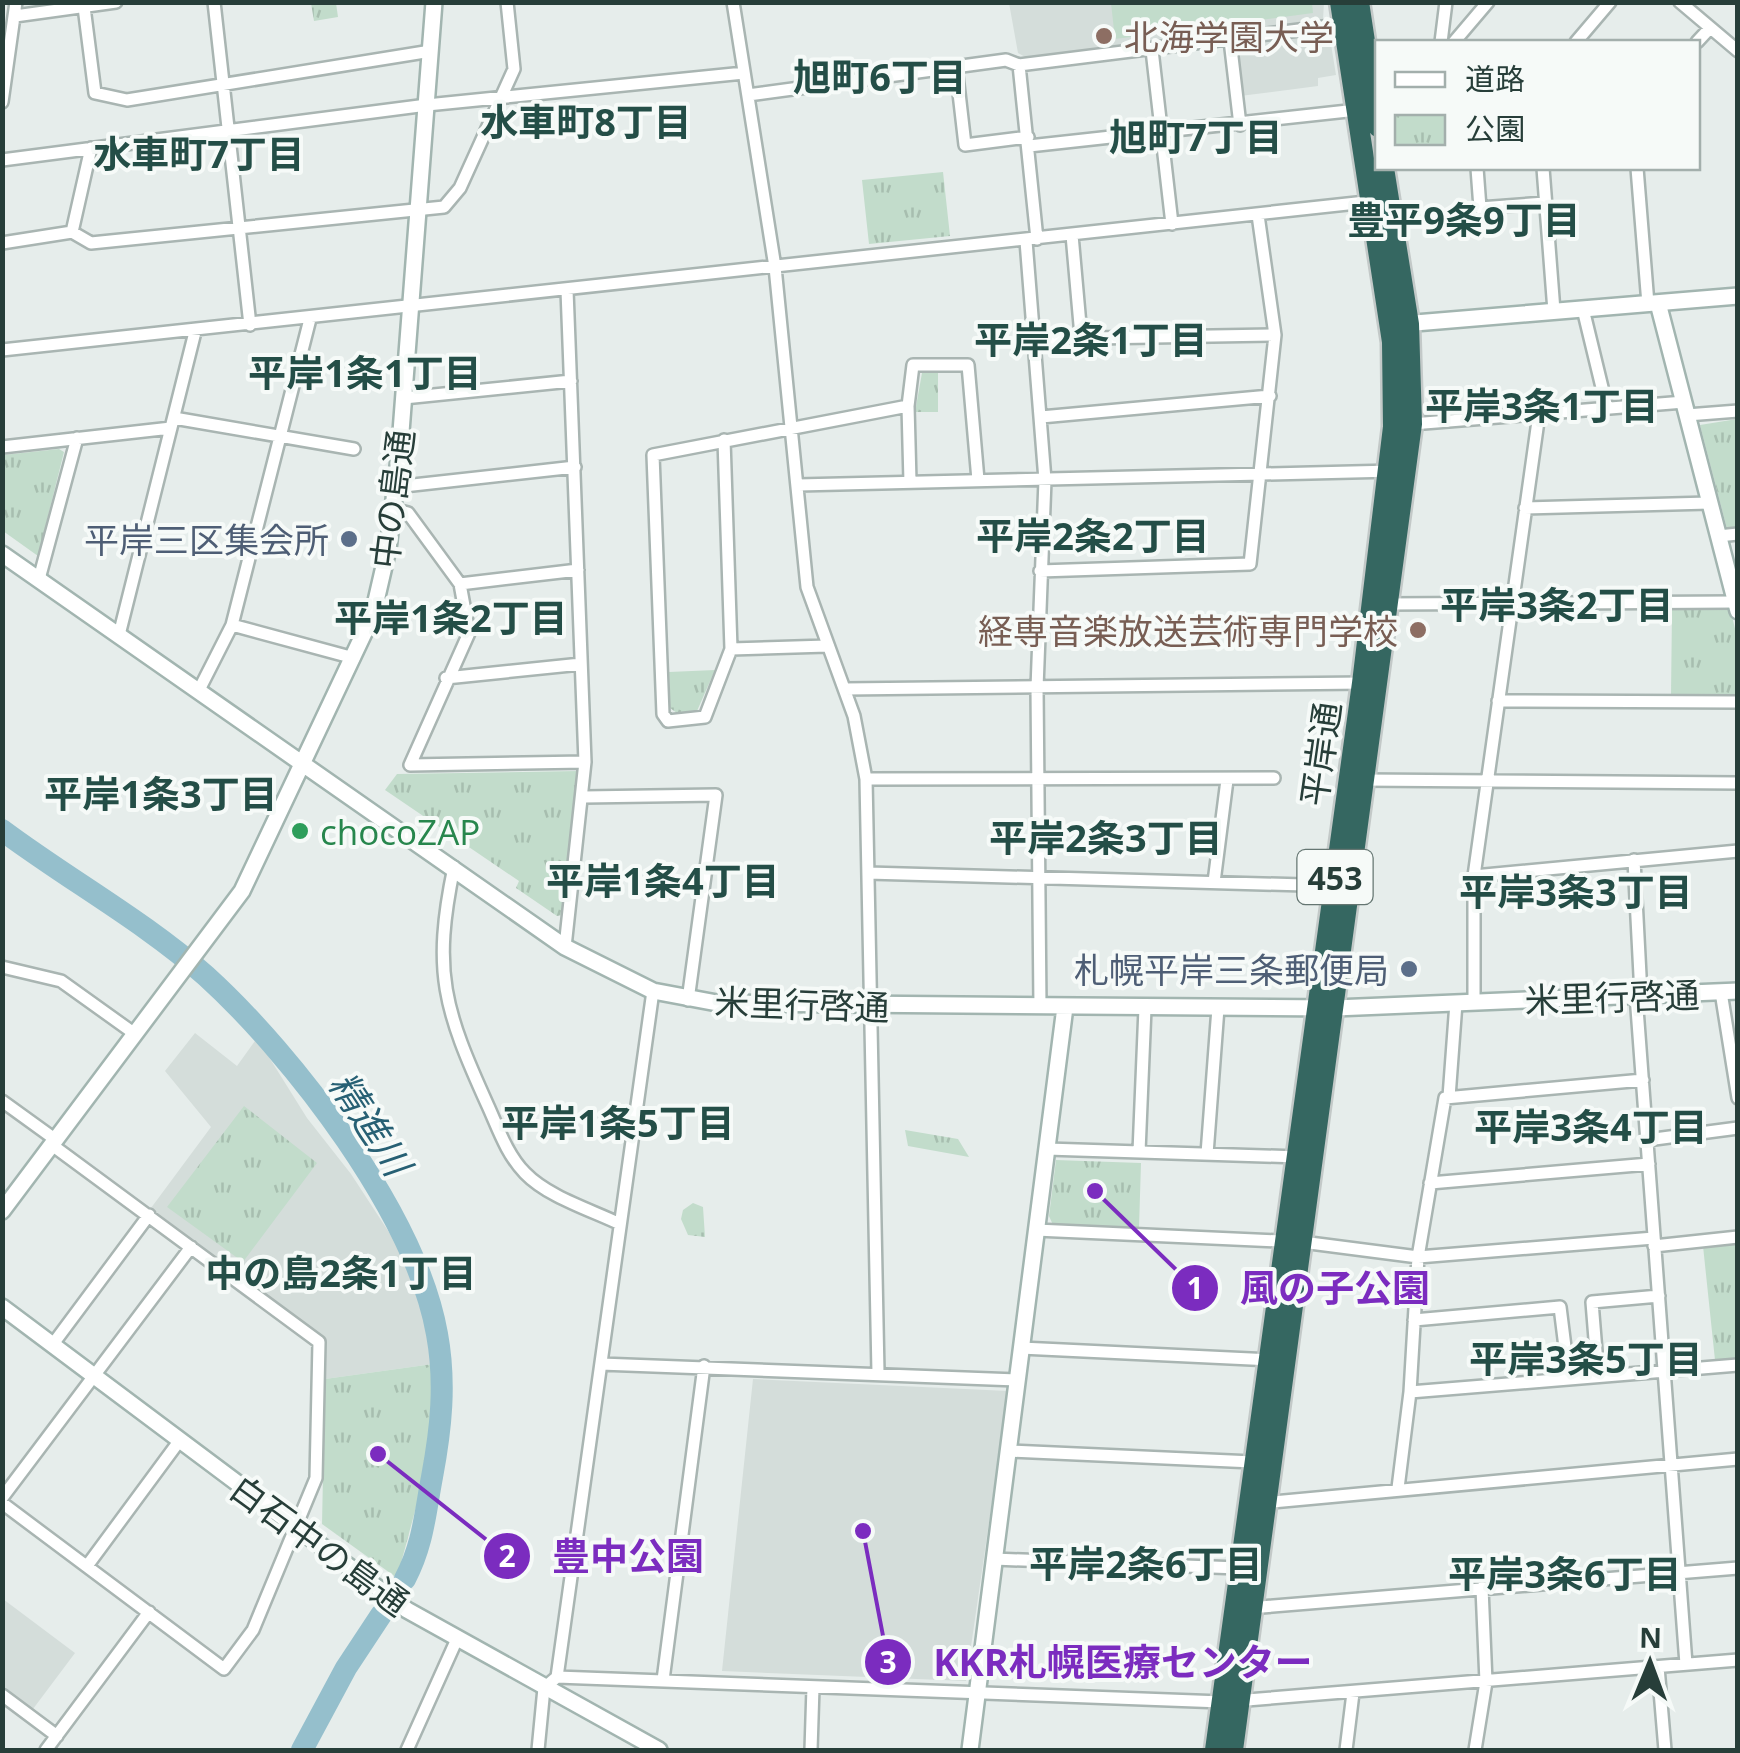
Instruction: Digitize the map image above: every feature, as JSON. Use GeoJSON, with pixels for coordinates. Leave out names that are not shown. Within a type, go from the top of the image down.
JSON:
{"type":"FeatureCollection","features":[{"type":"Feature","properties":{"kind":"highway","name":"平岸通"},"geometry":{"type":"LineString","coordinates":[[1340,2],[1355,16],[1375,113]]}},
{"type":"Feature","properties":{"kind":"highway","name":"平岸通"},"geometry":{"type":"LineString","coordinates":[[1232,1750],[1231,1701],[1256,1502],[1398,471],[1412,424],[1380,201],[1357,110],[1355,16]]}},
{"type":"Feature","properties":{"kind":"highway","name":"平岸通"},"geometry":{"type":"LineString","coordinates":[[1380,201],[1384,170]]}},
{"type":"Feature","properties":{"kind":"highway","name":"平岸通"},"geometry":{"type":"LineString","coordinates":[[1398,471],[1394,400],[1399,325]]}},
{"type":"Feature","properties":{"kind":"highway","name":"平岸通"},"geometry":{"type":"LineString","coordinates":[[1244,1607],[1239,1568],[1256,1502],[1253,1462],[1276,1361]]}},
{"type":"Feature","properties":{"kind":"highway","name":"平岸通"},"geometry":{"type":"LineString","coordinates":[[1215,1750],[1231,1701]]}},
{"type":"Feature","properties":{"kind":"street"},"geometry":{"type":"LineString","coordinates":[[2,102],[15,9],[116,2]]}},
{"type":"Feature","properties":{"kind":"street"},"geometry":{"type":"LineString","coordinates":[[214,2],[250,326]]}},
{"type":"Feature","properties":{"kind":"street","name":"中の島通"},"geometry":{"type":"LineString","coordinates":[[135,1034],[242,891],[354,658],[379,594],[396,487],[413,307],[434,2]]}},
{"type":"Feature","properties":{"kind":"street"},"geometry":{"type":"LineString","coordinates":[[2,243],[72,232],[91,244],[450,203],[501,100],[514,63],[507,2]]}},
{"type":"Feature","properties":{"kind":"street"},"geometry":{"type":"LineString","coordinates":[[733,2],[775,268],[807,588],[860,738],[866,779],[878,1373]]}},
{"type":"Feature","properties":{"kind":"street"},"geometry":{"type":"LineString","coordinates":[[1441,40],[1446,2]]}},
{"type":"Feature","properties":{"kind":"street"},"geometry":{"type":"LineString","coordinates":[[1456,40],[1488,2]]}},
{"type":"Feature","properties":{"kind":"street"},"geometry":{"type":"LineString","coordinates":[[1578,40],[1610,2]]}},
{"type":"Feature","properties":{"kind":"street"},"geometry":{"type":"LineString","coordinates":[[1680,2],[1738,51]]}},
{"type":"Feature","properties":{"kind":"street"},"geometry":{"type":"LineString","coordinates":[[84,7],[96,94],[128,100],[431,51]]}},
{"type":"Feature","properties":{"kind":"street"},"geometry":{"type":"LineString","coordinates":[[748,95],[1006,60],[1019,65],[1230,40],[1355,16]]}},
{"type":"Feature","properties":{"kind":"street"},"geometry":{"type":"LineString","coordinates":[[1699,40],[1710,28]]}},
{"type":"Feature","properties":{"kind":"street"},"geometry":{"type":"LineString","coordinates":[[1230,40],[1240,125]]}},
{"type":"Feature","properties":{"kind":"street"},"geometry":{"type":"LineString","coordinates":[[1152,50],[1172,224]]}},
{"type":"Feature","properties":{"kind":"street"},"geometry":{"type":"LineString","coordinates":[[1019,65],[1029,142],[1035,339],[1045,480],[1036,688],[1040,1007]]}},
{"type":"Feature","properties":{"kind":"street"},"geometry":{"type":"LineString","coordinates":[[956,67],[965,145],[1162,133],[1357,110]]}},
{"type":"Feature","properties":{"kind":"street"},"geometry":{"type":"LineString","coordinates":[[2,160],[426,105],[744,73]]}},
{"type":"Feature","properties":{"kind":"street"},"geometry":{"type":"LineString","coordinates":[[72,232],[91,148]]}},
{"type":"Feature","properties":{"kind":"street"},"geometry":{"type":"LineString","coordinates":[[1477,170],[1480,208],[1546,203]]}},
{"type":"Feature","properties":{"kind":"street"},"geometry":{"type":"LineString","coordinates":[[1543,170],[1554,311]]}},
{"type":"Feature","properties":{"kind":"street"},"geometry":{"type":"LineString","coordinates":[[1381,604],[1736,607],[1686,409],[1653,303],[1637,170]]}},
{"type":"Feature","properties":{"kind":"street"},"geometry":{"type":"LineString","coordinates":[[2,350],[1380,201]]}},
{"type":"Feature","properties":{"kind":"street"},"geometry":{"type":"LineString","coordinates":[[1040,571],[1250,564],[1275,335],[1258,215]]}},
{"type":"Feature","properties":{"kind":"street"},"geometry":{"type":"LineString","coordinates":[[1072,235],[1081,336]]}},
{"type":"Feature","properties":{"kind":"street"},"geometry":{"type":"LineString","coordinates":[[566,947],[585,762],[567,290]]}},
{"type":"Feature","properties":{"kind":"street"},"geometry":{"type":"LineString","coordinates":[[1399,325],[1738,296]]}},
{"type":"Feature","properties":{"kind":"street"},"geometry":{"type":"LineString","coordinates":[[1583,309],[1607,408]]}},
{"type":"Feature","properties":{"kind":"street"},"geometry":{"type":"LineString","coordinates":[[199,690],[232,625],[310,319]]}},
{"type":"Feature","properties":{"kind":"street"},"geometry":{"type":"LineString","coordinates":[[118,635],[196,332]]}},
{"type":"Feature","properties":{"kind":"street"},"geometry":{"type":"LineString","coordinates":[[1035,339],[1275,335]]}},
{"type":"Feature","properties":{"kind":"street"},"geometry":{"type":"LineString","coordinates":[[910,482],[908,406],[913,365],[968,365],[978,480]]}},
{"type":"Feature","properties":{"kind":"street"},"geometry":{"type":"LineString","coordinates":[[404,398],[571,382]]}},
{"type":"Feature","properties":{"kind":"street"},"geometry":{"type":"LineString","coordinates":[[1040,417],[1270,396]]}},
{"type":"Feature","properties":{"kind":"street"},"geometry":{"type":"LineString","coordinates":[[724,440],[732,649],[705,716],[668,721],[663,714],[653,455],[793,425],[908,406]]}},
{"type":"Feature","properties":{"kind":"street"},"geometry":{"type":"LineString","coordinates":[[1412,424],[1607,408],[1738,411]]}},
{"type":"Feature","properties":{"kind":"street"},"geometry":{"type":"LineString","coordinates":[[1474,1002],[1474,876],[1539,414]]}},
{"type":"Feature","properties":{"kind":"street"},"geometry":{"type":"LineString","coordinates":[[2,447],[172,423],[354,449]]}},
{"type":"Feature","properties":{"kind":"street"},"geometry":{"type":"LineString","coordinates":[[38,580],[77,438]]}},
{"type":"Feature","properties":{"kind":"street"},"geometry":{"type":"LineString","coordinates":[[396,487],[575,467]]}},
{"type":"Feature","properties":{"kind":"street"},"geometry":{"type":"LineString","coordinates":[[798,485],[1398,471]]}},
{"type":"Feature","properties":{"kind":"street"},"geometry":{"type":"LineString","coordinates":[[1526,508],[1709,503]]}},
{"type":"Feature","properties":{"kind":"street"},"geometry":{"type":"LineString","coordinates":[[393,509],[408,513],[460,584],[469,633],[410,766],[585,762]]}},
{"type":"Feature","properties":{"kind":"street"},"geometry":{"type":"LineString","coordinates":[[1718,536],[1738,534]]}},
{"type":"Feature","properties":{"kind":"street","name":"米里行啓通"},"geometry":{"type":"LineString","coordinates":[[2,554],[566,947],[653,991],[688,1000],[870,1006],[1326,1008],[1729,992]]}},
{"type":"Feature","properties":{"kind":"street"},"geometry":{"type":"LineString","coordinates":[[460,584],[578,570]]}},
{"type":"Feature","properties":{"kind":"street"},"geometry":{"type":"LineString","coordinates":[[232,625],[354,658]]}},
{"type":"Feature","properties":{"kind":"street"},"geometry":{"type":"LineString","coordinates":[[732,649],[826,646]]}},
{"type":"Feature","properties":{"kind":"street"},"geometry":{"type":"LineString","coordinates":[[446,678],[581,664]]}},
{"type":"Feature","properties":{"kind":"street"},"geometry":{"type":"LineString","coordinates":[[844,688],[1371,684]]}},
{"type":"Feature","properties":{"kind":"street"},"geometry":{"type":"LineString","coordinates":[[1498,701],[1738,702]]}},
{"type":"Feature","properties":{"kind":"street"},"geometry":{"type":"LineString","coordinates":[[866,779],[1274,778]]}},
{"type":"Feature","properties":{"kind":"street"},"geometry":{"type":"LineString","coordinates":[[1358,779],[1738,783]]}},
{"type":"Feature","properties":{"kind":"street"},"geometry":{"type":"LineString","coordinates":[[1214,882],[1227,780]]}},
{"type":"Feature","properties":{"kind":"street"},"geometry":{"type":"LineString","coordinates":[[584,796],[716,795],[688,1000]]}},
{"type":"Feature","properties":{"kind":"street"},"geometry":{"type":"LineString","coordinates":[[1474,876],[1738,851]]}},
{"type":"Feature","properties":{"kind":"street"},"geometry":{"type":"LineString","coordinates":[[1634,860],[1643,1080],[1686,1664]]}},
{"type":"Feature","properties":{"kind":"street"},"geometry":{"type":"LineString","coordinates":[[454,868],[442,926],[444,987],[458,1040],[506,1145],[526,1175],[620,1224]]}},
{"type":"Feature","properties":{"kind":"street"},"geometry":{"type":"LineString","coordinates":[[868,873],[1343,886]]}},
{"type":"Feature","properties":{"kind":"street"},"geometry":{"type":"LineString","coordinates":[[2,966],[60,982],[135,1034],[2,1211]]}},
{"type":"Feature","properties":{"kind":"street"},"geometry":{"type":"LineString","coordinates":[[538,1750],[544,1688],[557,1677],[653,991]]}},
{"type":"Feature","properties":{"kind":"street"},"geometry":{"type":"LineString","coordinates":[[1729,992],[1738,1098]]}},
{"type":"Feature","properties":{"kind":"street"},"geometry":{"type":"LineString","coordinates":[[1449,1097],[1456,1003]]}},
{"type":"Feature","properties":{"kind":"street"},"geometry":{"type":"LineString","coordinates":[[970,1750],[1065,1007]]}},
{"type":"Feature","properties":{"kind":"street"},"geometry":{"type":"LineString","coordinates":[[1139,1152],[1145,1008]]}},
{"type":"Feature","properties":{"kind":"street"},"geometry":{"type":"LineString","coordinates":[[1208,1154],[1218,1008]]}},
{"type":"Feature","properties":{"kind":"street"},"geometry":{"type":"LineString","coordinates":[[1398,1488],[1410,1392],[1418,1257],[1445,1098],[1643,1080]]}},
{"type":"Feature","properties":{"kind":"street"},"geometry":{"type":"LineString","coordinates":[[2,1101],[318,1342],[316,1478],[253,1630],[224,1668],[2,1500],[191,1247]]}},
{"type":"Feature","properties":{"kind":"street"},"geometry":{"type":"LineString","coordinates":[[1647,1140],[1738,1128]]}},
{"type":"Feature","properties":{"kind":"street"},"geometry":{"type":"LineString","coordinates":[[1048,1149],[1304,1158]]}},
{"type":"Feature","properties":{"kind":"street"},"geometry":{"type":"LineString","coordinates":[[1430,1183],[1649,1164]]}},
{"type":"Feature","properties":{"kind":"street"},"geometry":{"type":"LineString","coordinates":[[53,1344],[149,1216]]}},
{"type":"Feature","properties":{"kind":"street"},"geometry":{"type":"LineString","coordinates":[[1036,1230],[1293,1242],[1418,1257],[1738,1236]]}},
{"type":"Feature","properties":{"kind":"street"},"geometry":{"type":"LineString","coordinates":[[1598,1376],[1592,1302],[1659,1296]]}},
{"type":"Feature","properties":{"kind":"street","name":"白石中の島通"},"geometry":{"type":"LineString","coordinates":[[2,1307],[407,1610],[659,1750]]}},
{"type":"Feature","properties":{"kind":"street"},"geometry":{"type":"LineString","coordinates":[[1414,1320],[1560,1307],[1569,1378]]}},
{"type":"Feature","properties":{"kind":"street"},"geometry":{"type":"LineString","coordinates":[[1021,1348],[1276,1361]]}},
{"type":"Feature","properties":{"kind":"street"},"geometry":{"type":"LineString","coordinates":[[601,1364],[1017,1380]]}},
{"type":"Feature","properties":{"kind":"street"},"geometry":{"type":"LineString","coordinates":[[1410,1392],[1738,1365]]}},
{"type":"Feature","properties":{"kind":"street"},"geometry":{"type":"LineString","coordinates":[[663,1680],[704,1366]]}},
{"type":"Feature","properties":{"kind":"street"},"geometry":{"type":"LineString","coordinates":[[87,1566],[180,1440]]}},
{"type":"Feature","properties":{"kind":"street"},"geometry":{"type":"LineString","coordinates":[[1008,1451],[1253,1462]]}},
{"type":"Feature","properties":{"kind":"street"},"geometry":{"type":"LineString","coordinates":[[1256,1502],[1738,1458]]}},
{"type":"Feature","properties":{"kind":"street"},"geometry":{"type":"LineString","coordinates":[[994,1559],[1239,1568]]}},
{"type":"Feature","properties":{"kind":"street"},"geometry":{"type":"LineString","coordinates":[[1244,1607],[1738,1568]]}},
{"type":"Feature","properties":{"kind":"street"},"geometry":{"type":"LineString","coordinates":[[1476,1750],[1486,1682],[1482,1588]]}},
{"type":"Feature","properties":{"kind":"street"},"geometry":{"type":"LineString","coordinates":[[46,1750],[149,1612]]}},
{"type":"Feature","properties":{"kind":"street"},"geometry":{"type":"LineString","coordinates":[[407,1750],[456,1639]]}},
{"type":"Feature","properties":{"kind":"street"},"geometry":{"type":"LineString","coordinates":[[557,1677],[1231,1701],[1738,1660]]}},
{"type":"Feature","properties":{"kind":"street"},"geometry":{"type":"LineString","coordinates":[[1658,1667],[1665,1750]]}},
{"type":"Feature","properties":{"kind":"street"},"geometry":{"type":"LineString","coordinates":[[811,1750],[813,1686]]}},
{"type":"Feature","properties":{"kind":"street"},"geometry":{"type":"LineString","coordinates":[[1346,1750],[1353,1692]]}},
{"type":"Feature","properties":{"kind":"street"},"geometry":{"type":"LineString","coordinates":[[2,1695],[57,1736]]}},
{"type":"Feature","properties":{"kind":"shaded area","name":"北海学園大学"},"geometry":{"type":"Polygon","coordinates":[[[1324,2],[1323,20],[1027,58],[1018,53],[1009,3],[1324,2]]]}},
{"type":"Feature","properties":{"kind":"shaded area"},"geometry":{"type":"Polygon","coordinates":[[[1329,32],[1336,75],[1318,78],[1318,86],[1240,96],[1235,44],[1329,32]]]}},
{"type":"Feature","properties":{"kind":"shaded area"},"geometry":{"type":"Polygon","coordinates":[[[195,1033],[237,1066],[257,1038],[307,1118],[351,1174],[396,1243],[425,1307],[433,1364],[325,1379],[326,1341],[151,1208],[211,1127],[165,1071],[195,1033]]]}},
{"type":"Feature","properties":{"kind":"shaded area"},"geometry":{"type":"Polygon","coordinates":[[[753,1379],[1008,1391],[966,1681],[722,1671],[753,1379]]]}},
{"type":"Feature","properties":{"kind":"shaded area"},"geometry":{"type":"Polygon","coordinates":[[[3,1599],[75,1653],[33,1709],[3,1686],[3,1599]]]}},
{"type":"Feature","properties":{"kind":"green space"},"geometry":{"type":"Polygon","coordinates":[[[311,3],[336,3],[338,17],[314,21],[311,3]]]}},
{"type":"Feature","properties":{"kind":"green space"},"geometry":{"type":"Polygon","coordinates":[[[1111,3],[1312,3],[1313,13],[1115,39],[1111,3]]]}},
{"type":"Feature","properties":{"kind":"green space"},"geometry":{"type":"Polygon","coordinates":[[[943,172],[950,236],[869,244],[862,180],[943,172]]]}},
{"type":"Feature","properties":{"kind":"green space"},"geometry":{"type":"Polygon","coordinates":[[[922,373],[938,373],[938,412],[915,412],[922,373]]]}},
{"type":"Feature","properties":{"kind":"green space"},"geometry":{"type":"Polygon","coordinates":[[[1737,419],[1737,528],[1727,529],[1700,425],[1737,419]]]}},
{"type":"Feature","properties":{"kind":"green space"},"geometry":{"type":"Polygon","coordinates":[[[59,449],[64,452],[38,556],[3,531],[3,455],[59,449]]]}},
{"type":"Feature","properties":{"kind":"green space"},"geometry":{"type":"Polygon","coordinates":[[[1724,608],[1731,612],[1737,637],[1737,695],[1671,695],[1672,610],[1724,608]]]}},
{"type":"Feature","properties":{"kind":"green space"},"geometry":{"type":"Polygon","coordinates":[[[715,670],[697,711],[677,713],[670,708],[669,672],[715,670]]]}},
{"type":"Feature","properties":{"kind":"green space"},"geometry":{"type":"Polygon","coordinates":[[[578,771],[562,915],[557,916],[516,888],[519,881],[385,790],[397,774],[578,771]]]}},
{"type":"Feature","properties":{"kind":"green space"},"geometry":{"type":"Polygon","coordinates":[[[244,1106],[317,1163],[243,1262],[167,1207],[244,1106]]]}},
{"type":"Feature","properties":{"kind":"green space"},"geometry":{"type":"Polygon","coordinates":[[[905,1130],[958,1139],[969,1157],[908,1146],[905,1130]]]}},
{"type":"Feature","properties":{"kind":"green space"},"geometry":{"type":"Polygon","coordinates":[[[1056,1160],[1141,1163],[1139,1228],[1053,1225],[1049,1216],[1056,1160]]]}},
{"type":"Feature","properties":{"kind":"green space"},"geometry":{"type":"Polygon","coordinates":[[[693,1203],[703,1207],[705,1237],[688,1235],[681,1219],[683,1210],[693,1203]]]}},
{"type":"Feature","properties":{"kind":"green space"},"geometry":{"type":"Polygon","coordinates":[[[1737,1243],[1737,1359],[1715,1360],[1703,1246],[1737,1243]]]}},
{"type":"Feature","properties":{"kind":"green space"},"geometry":{"type":"Polygon","coordinates":[[[433,1364],[437,1429],[397,1578],[322,1524],[325,1379],[433,1364]]]}},
{"type":"Feature","properties":{"kind":"waterway","name":"精進川"},"geometry":{"type":"LineString","coordinates":[[2,830],[157,937],[206,976],[240,1009],[312,1093],[378,1190],[425,1288],[441,1370],[435,1459],[420,1542],[405,1579]]}},
{"type":"Feature","properties":{"kind":"waterway","name":"精進川"},"geometry":{"type":"LineString","coordinates":[[302,1750],[346,1668],[381,1615]]}},
{"type":"Feature","properties":{"kind":"place","name":"北海学園大学"},"geometry":{"type":"Point","coordinates":[1104,36]}},
{"type":"Feature","properties":{"kind":"place","name":"平岸三区集会所"},"geometry":{"type":"Point","coordinates":[349,539]}},
{"type":"Feature","properties":{"kind":"place","name":"経専音楽放送芸術専門学校"},"geometry":{"type":"Point","coordinates":[1418,630]}},
{"type":"Feature","properties":{"kind":"place","name":"chocoZAP"},"geometry":{"type":"Point","coordinates":[300,831]}},
{"type":"Feature","properties":{"kind":"place","name":"札幌平岸三条郵便局"},"geometry":{"type":"Point","coordinates":[1409,969]}},
{"type":"Feature","properties":{"kind":"place","name":"風の子公園"},"geometry":{"type":"Point","coordinates":[1095,1191]}},
{"type":"Feature","properties":{"kind":"place","name":"豊中公園"},"geometry":{"type":"Point","coordinates":[378,1454]}},
{"type":"Feature","properties":{"kind":"place","name":"KKR札幌医療センター"},"geometry":{"type":"Point","coordinates":[863,1531]}},
{"type":"Feature","properties":{"kind":"district","name":"旭町6丁目"},"geometry":{"type":"Point","coordinates":[880,76]}},
{"type":"Feature","properties":{"kind":"district","name":"水車町8丁目"},"geometry":{"type":"Point","coordinates":[586,121]}},
{"type":"Feature","properties":{"kind":"district","name":"旭町7丁目"},"geometry":{"type":"Point","coordinates":[1196,136]}},
{"type":"Feature","properties":{"kind":"district","name":"水車町7丁目"},"geometry":{"type":"Point","coordinates":[199,153]}},
{"type":"Feature","properties":{"kind":"district","name":"豊平9条9丁目"},"geometry":{"type":"Point","coordinates":[1464,219]}},
{"type":"Feature","properties":{"kind":"district","name":"平岸2条1丁目"},"geometry":{"type":"Point","coordinates":[1091,339]}},
{"type":"Feature","properties":{"kind":"district","name":"平岸1条1丁目"},"geometry":{"type":"Point","coordinates":[365,372]}},
{"type":"Feature","properties":{"kind":"district","name":"平岸3条1丁目"},"geometry":{"type":"Point","coordinates":[1542,405]}},
{"type":"Feature","properties":{"kind":"district","name":"平岸2条2丁目"},"geometry":{"type":"Point","coordinates":[1093,535]}},
{"type":"Feature","properties":{"kind":"district","name":"平岸3条2丁目"},"geometry":{"type":"Point","coordinates":[1557,604]}},
{"type":"Feature","properties":{"kind":"district","name":"平岸1条2丁目"},"geometry":{"type":"Point","coordinates":[451,617]}},
{"type":"Feature","properties":{"kind":"district","name":"平岸1条3丁目"},"geometry":{"type":"Point","coordinates":[161,793]}},
{"type":"Feature","properties":{"kind":"district","name":"平岸2条3丁目"},"geometry":{"type":"Point","coordinates":[1106,837]}},
{"type":"Feature","properties":{"kind":"district","name":"平岸1条4丁目"},"geometry":{"type":"Point","coordinates":[663,880]}},
{"type":"Feature","properties":{"kind":"district","name":"平岸3条3丁目"},"geometry":{"type":"Point","coordinates":[1576,891]}},
{"type":"Feature","properties":{"kind":"district","name":"平岸1条5丁目"},"geometry":{"type":"Point","coordinates":[618,1122]}},
{"type":"Feature","properties":{"kind":"district","name":"平岸3条4丁目"},"geometry":{"type":"Point","coordinates":[1591,1126]}},
{"type":"Feature","properties":{"kind":"district","name":"中の島2条1丁目"},"geometry":{"type":"Point","coordinates":[341,1272]}},
{"type":"Feature","properties":{"kind":"district","name":"平岸3条5丁目"},"geometry":{"type":"Point","coordinates":[1586,1358]}},
{"type":"Feature","properties":{"kind":"district","name":"平岸2条6丁目"},"geometry":{"type":"Point","coordinates":[1146,1563]}},
{"type":"Feature","properties":{"kind":"district","name":"平岸3条6丁目"},"geometry":{"type":"Point","coordinates":[1565,1573]}}]}
